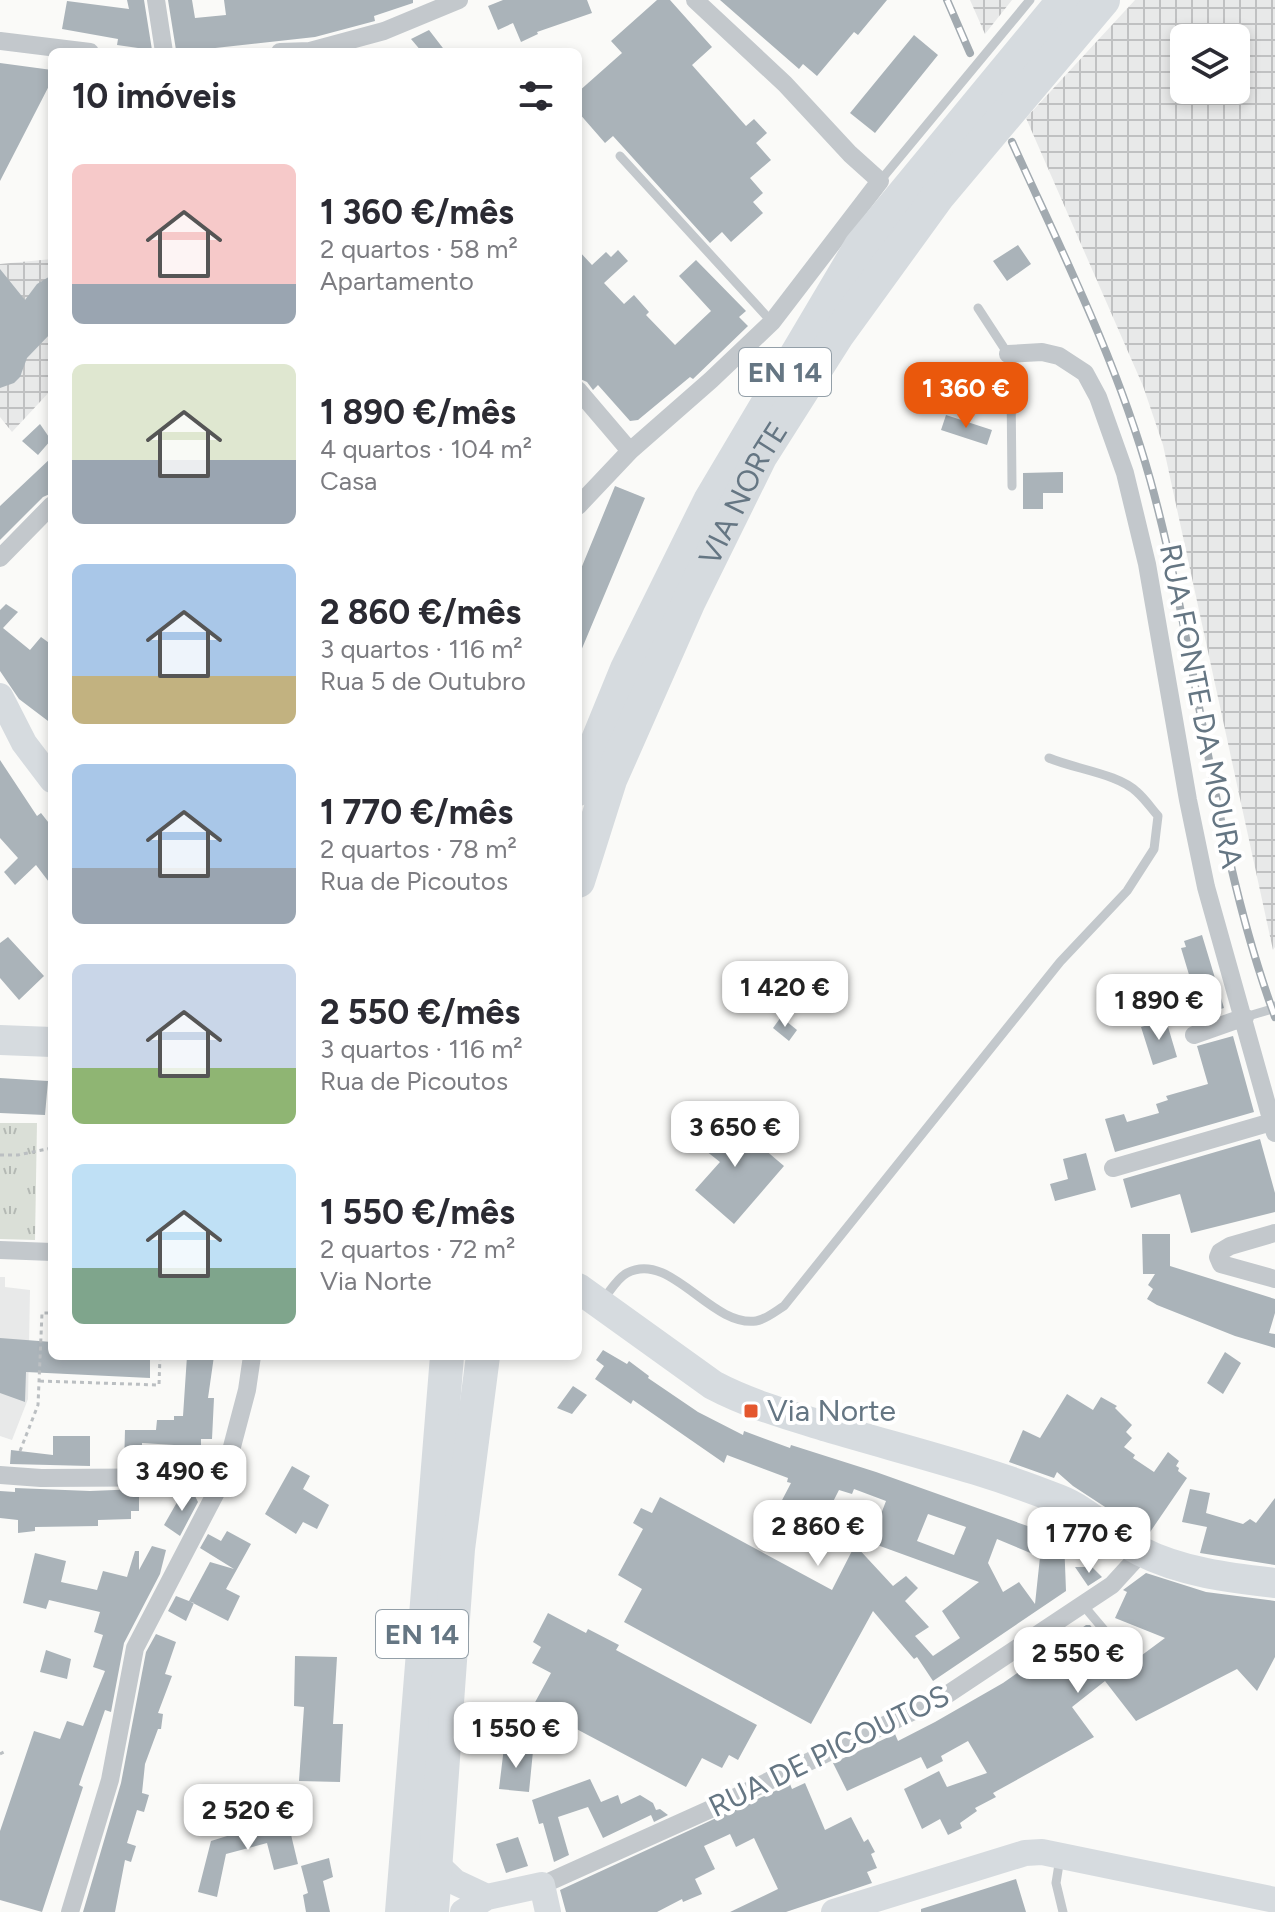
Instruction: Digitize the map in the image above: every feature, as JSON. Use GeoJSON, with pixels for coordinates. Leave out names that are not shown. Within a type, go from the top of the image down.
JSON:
{"type":"FeatureCollection","features":[{"type":"Feature","properties":{"kind":"highway","name":"VIA NORTE"},"geometry":{"type":"LineString","coordinates":[[582,779],[627,669],[710,501],[861,246],[1064,0]]}},
{"type":"Feature","properties":{"kind":"highway","name":"VIA NORTE"},"geometry":{"type":"LineString","coordinates":[[582,868],[610,780],[689,601],[760,457],[838,334],[938,196],[1103,0]]}},
{"type":"Feature","properties":{"kind":"highway","name":"EN 14"},"geometry":{"type":"LineString","coordinates":[[402,1912],[420,1656],[447,1360]]}},
{"type":"Feature","properties":{"kind":"highway","name":"EN 14"},"geometry":{"type":"LineString","coordinates":[[432,1912],[458,1549],[482,1360]]}},
{"type":"Feature","properties":{"kind":"main road"},"geometry":{"type":"LineString","coordinates":[[0,1040],[48,1042]]}},
{"type":"Feature","properties":{"kind":"main road"},"geometry":{"type":"LineString","coordinates":[[589,1296],[713,1385],[735,1396],[1060,1499],[1083,1511],[1138,1550],[1164,1562],[1275,1583]]}},
{"type":"Feature","properties":{"kind":"street"},"geometry":{"type":"LineString","coordinates":[[156,0],[163,48]]}},
{"type":"Feature","properties":{"kind":"street"},"geometry":{"type":"LineString","coordinates":[[321,48],[384,31],[459,0]]}},
{"type":"Feature","properties":{"kind":"street"},"geometry":{"type":"LineString","coordinates":[[582,502],[630,451],[772,322],[880,181],[850,154],[785,84],[695,0]]}},
{"type":"Feature","properties":{"kind":"street"},"geometry":{"type":"LineString","coordinates":[[0,41],[57,48]]}},
{"type":"Feature","properties":{"kind":"street","name":"RUA FONTE DA MOURA"},"geometry":{"type":"LineString","coordinates":[[1008,354],[1042,352],[1059,356],[1073,362],[1085,373],[1098,397],[1125,473],[1147,564],[1203,872],[1273,1127]]}},
{"type":"Feature","properties":{"kind":"street"},"geometry":{"type":"LineString","coordinates":[[582,395],[630,451]]}},
{"type":"Feature","properties":{"kind":"street"},"geometry":{"type":"LineString","coordinates":[[0,558],[48,509]]}},
{"type":"Feature","properties":{"kind":"street"},"geometry":{"type":"LineString","coordinates":[[0,696],[24,743],[48,775]]}},
{"type":"Feature","properties":{"kind":"street"},"geometry":{"type":"LineString","coordinates":[[1194,1035],[1245,1017]]}},
{"type":"Feature","properties":{"kind":"street"},"geometry":{"type":"LineString","coordinates":[[1113,1168],[1273,1127]]}},
{"type":"Feature","properties":{"kind":"street"},"geometry":{"type":"LineString","coordinates":[[1275,1233],[1230,1246],[1218,1257],[1221,1264],[1275,1279]]}},
{"type":"Feature","properties":{"kind":"street"},"geometry":{"type":"LineString","coordinates":[[0,1250],[48,1252]]}},
{"type":"Feature","properties":{"kind":"street"},"geometry":{"type":"LineString","coordinates":[[70,1912],[110,1780],[135,1648],[224,1477],[247,1390],[251,1360]]}},
{"type":"Feature","properties":{"kind":"street"},"geometry":{"type":"LineString","coordinates":[[0,1475],[41,1478],[224,1477]]}},
{"type":"Feature","properties":{"kind":"street","name":"RUA DE PICOUTOS"},"geometry":{"type":"LineString","coordinates":[[463,1912],[487,1897],[542,1885],[713,1808],[945,1696],[1112,1585],[1125,1573],[1138,1550]]}},
{"type":"Feature","properties":{"kind":"street"},"geometry":{"type":"LineString","coordinates":[[834,1912],[1025,1853],[1042,1852],[1275,1900]]}},
{"type":"Feature","properties":{"kind":"street"},"geometry":{"type":"LineString","coordinates":[[434,1862],[455,1882],[487,1897]]}},
{"type":"Feature","properties":{"kind":"street"},"geometry":{"type":"LineString","coordinates":[[542,1885],[548,1912]]}},
{"type":"Feature","properties":{"kind":"lane"},"geometry":{"type":"LineString","coordinates":[[880,181],[1030,0]]}},
{"type":"Feature","properties":{"kind":"lane"},"geometry":{"type":"LineString","coordinates":[[620,156],[772,322]]}},
{"type":"Feature","properties":{"kind":"lane"},"geometry":{"type":"LineString","coordinates":[[978,308],[1008,354],[1012,486]]}},
{"type":"Feature","properties":{"kind":"lane"},"geometry":{"type":"LineString","coordinates":[[589,1296],[625,1273],[646,1267],[668,1276],[730,1318],[758,1321],[784,1306],[1060,962],[1127,891],[1154,849],[1158,816],[1137,791],[1120,780],[1073,768],[1049,758]]}},
{"type":"Feature","properties":{"kind":"lane"},"geometry":{"type":"LineString","coordinates":[[1245,1017],[1275,1006]]}},
{"type":"Feature","properties":{"kind":"lane"},"geometry":{"type":"LineString","coordinates":[[1083,1605],[1110,1637],[1134,1652]]}},
{"type":"Feature","properties":{"kind":"lane"},"geometry":{"type":"LineString","coordinates":[[1060,1855],[1056,1883],[1063,1912]]}},
{"type":"Feature","properties":{"kind":"path"},"geometry":{"type":"LineString","coordinates":[[0,1155],[48,1149]]}},
{"type":"Feature","properties":{"kind":"path"},"geometry":{"type":"LineString","coordinates":[[20,1451],[38,1405],[42,1313],[48,1313]]}},
{"type":"Feature","properties":{"kind":"path"},"geometry":{"type":"LineString","coordinates":[[39,1381],[159,1385],[160,1360]]}},
{"type":"Feature","properties":{"kind":"shaded area"},"geometry":{"type":"Polygon","coordinates":[[[970,0],[1012,0],[985,34],[970,0]]]}},
{"type":"Feature","properties":{"kind":"shaded area"},"geometry":{"type":"Polygon","coordinates":[[[1135,0],[1275,0],[1273,950],[1163,445],[1143,386],[1026,118],[1135,0]]]}},
{"type":"Feature","properties":{"kind":"shaded area"},"geometry":{"type":"Polygon","coordinates":[[[48,259],[48,393],[12,432],[0,417],[0,264],[48,259]]]}},
{"type":"Feature","properties":{"kind":"shaded area"},"geometry":{"type":"Polygon","coordinates":[[[0,1277],[5,1277],[5,1287],[30,1290],[28,1399],[12,1440],[0,1436],[0,1277]]]}},
{"type":"Feature","properties":{"kind":"green space"},"geometry":{"type":"Polygon","coordinates":[[[0,1123],[37,1123],[35,1240],[0,1239],[0,1123]]]}},
{"type":"Feature","properties":{"kind":"building"},"geometry":{"type":"Polygon","coordinates":[[[127,0],[144,0],[152,48],[117,45],[118,39],[62,29],[67,1],[129,9],[127,0]]]}},
{"type":"Feature","properties":{"kind":"building"},"geometry":{"type":"Polygon","coordinates":[[[168,0],[192,0],[195,18],[226,15],[224,0],[413,0],[413,3],[374,16],[375,21],[315,37],[215,48],[176,48],[168,0]]]}},
{"type":"Feature","properties":{"kind":"building"},"geometry":{"type":"Polygon","coordinates":[[[503,0],[587,0],[592,13],[537,32],[521,42],[513,23],[498,30],[488,6],[503,0]]]}},
{"type":"Feature","properties":{"kind":"building"},"geometry":{"type":"Polygon","coordinates":[[[657,0],[670,0],[712,47],[692,65],[746,126],[754,119],[767,133],[756,143],[771,160],[750,178],[763,193],[753,202],[763,213],[731,242],[722,232],[710,243],[613,136],[605,143],[582,117],[582,88],[622,53],[611,41],[657,0]]]}},
{"type":"Feature","properties":{"kind":"building"},"geometry":{"type":"Polygon","coordinates":[[[720,0],[887,0],[858,35],[854,32],[817,76],[803,64],[799,69],[720,0]]]}},
{"type":"Feature","properties":{"kind":"building"},"geometry":{"type":"Polygon","coordinates":[[[429,30],[443,48],[419,48],[411,39],[429,30]]]}},
{"type":"Feature","properties":{"kind":"building"},"geometry":{"type":"Polygon","coordinates":[[[914,35],[938,55],[875,133],[850,113],[914,35]]]}},
{"type":"Feature","properties":{"kind":"building"},"geometry":{"type":"Polygon","coordinates":[[[0,63],[48,69],[48,88],[0,181],[0,63]]]}},
{"type":"Feature","properties":{"kind":"building"},"geometry":{"type":"Polygon","coordinates":[[[1018,245],[1031,264],[1007,281],[993,261],[1018,245]]]}},
{"type":"Feature","properties":{"kind":"building"},"geometry":{"type":"Polygon","coordinates":[[[618,250],[628,261],[604,283],[624,304],[634,295],[649,312],[646,315],[675,345],[711,311],[679,276],[696,260],[746,311],[739,317],[748,326],[693,379],[690,377],[638,420],[630,421],[598,385],[593,390],[582,380],[582,254],[592,265],[606,252],[611,257],[618,250]]]}},
{"type":"Feature","properties":{"kind":"building"},"geometry":{"type":"Polygon","coordinates":[[[0,269],[25,300],[37,284],[48,277],[48,336],[27,358],[20,377],[0,388],[0,269]]]}},
{"type":"Feature","properties":{"kind":"building"},"geometry":{"type":"Polygon","coordinates":[[[946,415],[992,430],[987,445],[941,430],[946,415]]]}},
{"type":"Feature","properties":{"kind":"building"},"geometry":{"type":"Polygon","coordinates":[[[40,424],[48,436],[48,443],[38,455],[22,441],[40,424]]]}},
{"type":"Feature","properties":{"kind":"building"},"geometry":{"type":"Polygon","coordinates":[[[48,461],[48,495],[0,540],[0,506],[48,461]]]}},
{"type":"Feature","properties":{"kind":"building"},"geometry":{"type":"Polygon","coordinates":[[[1063,472],[1063,493],[1043,493],[1043,509],[1023,509],[1023,473],[1063,472]]]}},
{"type":"Feature","properties":{"kind":"building"},"geometry":{"type":"Polygon","coordinates":[[[615,486],[645,498],[582,648],[582,566],[615,486]]]}},
{"type":"Feature","properties":{"kind":"building"},"geometry":{"type":"Polygon","coordinates":[[[6,604],[18,612],[3,628],[30,650],[41,637],[48,642],[48,721],[19,699],[0,671],[0,610],[6,604]]]}},
{"type":"Feature","properties":{"kind":"building"},"geometry":{"type":"Polygon","coordinates":[[[0,760],[37,816],[41,813],[48,822],[48,881],[36,865],[15,885],[4,872],[18,858],[0,838],[0,760]]]}},
{"type":"Feature","properties":{"kind":"building"},"geometry":{"type":"Polygon","coordinates":[[[1202,935],[1224,1008],[1190,1018],[1183,995],[1193,988],[1181,948],[1186,947],[1184,941],[1202,935]]]}},
{"type":"Feature","properties":{"kind":"building"},"geometry":{"type":"Polygon","coordinates":[[[8,937],[44,976],[19,1000],[0,978],[0,943],[8,937]]]}},
{"type":"Feature","properties":{"kind":"building"},"geometry":{"type":"Polygon","coordinates":[[[781,1017],[797,1030],[789,1041],[773,1028],[781,1017]]]}},
{"type":"Feature","properties":{"kind":"building"},"geometry":{"type":"Polygon","coordinates":[[[1166,1020],[1177,1057],[1153,1065],[1141,1027],[1166,1020]]]}},
{"type":"Feature","properties":{"kind":"building"},"geometry":{"type":"Polygon","coordinates":[[[1233,1036],[1254,1112],[1115,1152],[1105,1119],[1124,1114],[1127,1122],[1159,1113],[1156,1104],[1168,1100],[1166,1096],[1208,1084],[1197,1046],[1233,1036]]]}},
{"type":"Feature","properties":{"kind":"building"},"geometry":{"type":"Polygon","coordinates":[[[0,1078],[48,1081],[45,1115],[0,1113],[0,1078]]]}},
{"type":"Feature","properties":{"kind":"building"},"geometry":{"type":"Polygon","coordinates":[[[721,1112],[784,1166],[734,1224],[695,1190],[720,1162],[696,1143],[721,1112]]]}},
{"type":"Feature","properties":{"kind":"building"},"geometry":{"type":"Polygon","coordinates":[[[1260,1139],[1275,1193],[1275,1212],[1191,1233],[1180,1194],[1131,1208],[1123,1179],[1260,1139]]]}},
{"type":"Feature","properties":{"kind":"building"},"geometry":{"type":"Polygon","coordinates":[[[1086,1153],[1096,1190],[1055,1201],[1050,1184],[1068,1179],[1063,1159],[1086,1153]]]}},
{"type":"Feature","properties":{"kind":"building"},"geometry":{"type":"Polygon","coordinates":[[[1142,1234],[1170,1234],[1170,1266],[1275,1299],[1275,1313],[1269,1333],[1275,1334],[1275,1348],[1235,1336],[1147,1299],[1153,1289],[1148,1285],[1155,1274],[1143,1274],[1142,1234]]]}},
{"type":"Feature","properties":{"kind":"building"},"geometry":{"type":"Polygon","coordinates":[[[0,1338],[48,1342],[48,1360],[150,1360],[150,1378],[26,1372],[25,1402],[0,1393],[0,1338]]]}},
{"type":"Feature","properties":{"kind":"building"},"geometry":{"type":"Polygon","coordinates":[[[603,1350],[627,1364],[629,1361],[698,1412],[743,1435],[744,1431],[790,1448],[791,1445],[876,1472],[1064,1539],[1066,1591],[933,1681],[917,1657],[914,1659],[873,1611],[811,1724],[624,1622],[642,1589],[618,1575],[643,1529],[633,1523],[641,1508],[652,1513],[660,1497],[832,1590],[855,1545],[893,1586],[906,1576],[918,1588],[905,1601],[929,1627],[915,1636],[933,1656],[960,1638],[942,1611],[979,1582],[858,1538],[866,1524],[876,1527],[886,1501],[854,1489],[852,1494],[839,1490],[812,1543],[780,1504],[791,1483],[787,1482],[788,1478],[727,1455],[724,1463],[633,1400],[631,1404],[595,1379],[604,1366],[596,1360],[603,1350]],[[928,1514],[917,1541],[954,1555],[966,1527],[928,1514]],[[997,1539],[988,1563],[1003,1592],[1019,1582],[1035,1604],[1040,1557],[997,1539]]]}},
{"type":"Feature","properties":{"kind":"building"},"geometry":{"type":"Polygon","coordinates":[[[1225,1352],[1241,1363],[1223,1394],[1207,1383],[1225,1352]]]}},
{"type":"Feature","properties":{"kind":"building"},"geometry":{"type":"Polygon","coordinates":[[[187,1360],[213,1360],[208,1398],[214,1398],[212,1439],[201,1439],[201,1453],[174,1453],[174,1445],[142,1443],[142,1465],[124,1466],[125,1430],[156,1430],[157,1420],[174,1420],[174,1416],[183,1416],[187,1360]]]}},
{"type":"Feature","properties":{"kind":"building"},"geometry":{"type":"Polygon","coordinates":[[[573,1386],[587,1395],[572,1414],[557,1408],[573,1386]]]}},
{"type":"Feature","properties":{"kind":"building"},"geometry":{"type":"Polygon","coordinates":[[[1067,1394],[1093,1410],[1101,1397],[1117,1406],[1115,1408],[1132,1425],[1126,1432],[1132,1438],[1124,1447],[1135,1455],[1133,1458],[1154,1472],[1168,1452],[1179,1461],[1176,1466],[1178,1471],[1187,1478],[1148,1535],[1073,1486],[1057,1472],[1054,1478],[1009,1462],[1023,1430],[1040,1438],[1067,1394]]]}},
{"type":"Feature","properties":{"kind":"building"},"geometry":{"type":"Polygon","coordinates":[[[53,1436],[90,1436],[90,1466],[10,1464],[11,1450],[53,1455],[53,1436]]]}},
{"type":"Feature","properties":{"kind":"building"},"geometry":{"type":"Polygon","coordinates":[[[292,1466],[310,1476],[303,1489],[329,1505],[317,1529],[303,1522],[296,1534],[265,1514],[292,1466]]]}},
{"type":"Feature","properties":{"kind":"building"},"geometry":{"type":"Polygon","coordinates":[[[15,1488],[139,1489],[139,1511],[131,1511],[131,1519],[98,1520],[98,1526],[35,1527],[35,1531],[18,1533],[18,1520],[0,1518],[0,1491],[15,1492],[15,1488]]]}},
{"type":"Feature","properties":{"kind":"building"},"geometry":{"type":"Polygon","coordinates":[[[1190,1489],[1210,1493],[1206,1513],[1243,1524],[1250,1519],[1256,1523],[1275,1498],[1275,1565],[1200,1553],[1207,1527],[1182,1522],[1190,1489]]]}},
{"type":"Feature","properties":{"kind":"building"},"geometry":{"type":"Polygon","coordinates":[[[184,1490],[195,1496],[198,1502],[180,1536],[164,1525],[184,1490]]]}},
{"type":"Feature","properties":{"kind":"building"},"geometry":{"type":"Polygon","coordinates":[[[227,1531],[251,1544],[226,1589],[240,1596],[228,1621],[189,1601],[210,1562],[234,1569],[200,1548],[208,1534],[221,1541],[227,1531]]]}},
{"type":"Feature","properties":{"kind":"building"},"geometry":{"type":"Polygon","coordinates":[[[152,1546],[166,1550],[160,1574],[124,1643],[111,1712],[105,1710],[79,1785],[83,1787],[42,1912],[0,1900],[0,1831],[34,1731],[60,1739],[67,1721],[83,1726],[105,1671],[93,1667],[103,1635],[94,1632],[100,1612],[49,1600],[46,1609],[23,1603],[35,1553],[66,1561],[61,1582],[97,1590],[103,1571],[127,1577],[135,1551],[139,1551],[139,1570],[152,1546]]]}},
{"type":"Feature","properties":{"kind":"building"},"geometry":{"type":"Polygon","coordinates":[[[1075,1567],[1092,1567],[1102,1577],[1088,1586],[1075,1567]]]}},
{"type":"Feature","properties":{"kind":"building"},"geometry":{"type":"Polygon","coordinates":[[[1146,1573],[1206,1592],[1275,1601],[1275,1657],[1257,1691],[1237,1669],[1136,1721],[1105,1681],[1072,1707],[1094,1737],[993,1793],[996,1797],[975,1808],[977,1811],[960,1823],[962,1828],[948,1835],[940,1819],[922,1829],[904,1789],[939,1771],[947,1787],[987,1773],[968,1741],[941,1756],[943,1761],[927,1769],[921,1757],[847,1791],[833,1763],[895,1734],[898,1741],[935,1722],[1003,1683],[1086,1625],[1090,1625],[1108,1646],[1099,1652],[1116,1673],[1138,1658],[1165,1638],[1115,1618],[1127,1592],[1123,1590],[1146,1573]]]}},
{"type":"Feature","properties":{"kind":"building"},"geometry":{"type":"Polygon","coordinates":[[[176,1596],[194,1603],[186,1621],[168,1611],[176,1596]]]}},
{"type":"Feature","properties":{"kind":"building"},"geometry":{"type":"Polygon","coordinates":[[[548,1613],[586,1633],[588,1629],[619,1645],[616,1650],[757,1725],[738,1760],[729,1755],[722,1768],[702,1758],[686,1787],[533,1706],[551,1673],[532,1663],[541,1647],[533,1642],[548,1613]]]}},
{"type":"Feature","properties":{"kind":"building"},"geometry":{"type":"Polygon","coordinates":[[[156,1634],[176,1642],[165,1674],[172,1676],[158,1713],[163,1714],[161,1729],[158,1729],[145,1764],[142,1793],[149,1795],[144,1812],[137,1810],[127,1843],[136,1846],[131,1862],[125,1860],[115,1912],[83,1912],[121,1783],[146,1652],[156,1634]]]}},
{"type":"Feature","properties":{"kind":"building"},"geometry":{"type":"Polygon","coordinates":[[[46,1650],[71,1659],[67,1679],[40,1672],[46,1650]]]}},
{"type":"Feature","properties":{"kind":"building"},"geometry":{"type":"Polygon","coordinates":[[[295,1656],[337,1657],[333,1724],[343,1724],[340,1782],[299,1781],[304,1707],[294,1706],[295,1656]]]}},
{"type":"Feature","properties":{"kind":"building"},"geometry":{"type":"Polygon","coordinates":[[[504,1747],[533,1751],[529,1792],[499,1789],[504,1747]]]}},
{"type":"Feature","properties":{"kind":"building"},"geometry":{"type":"Polygon","coordinates":[[[590,1779],[601,1802],[618,1795],[621,1804],[640,1795],[653,1803],[656,1810],[660,1809],[668,1815],[654,1822],[651,1815],[603,1838],[588,1807],[558,1817],[569,1855],[554,1862],[543,1823],[539,1824],[532,1800],[590,1779]]]}},
{"type":"Feature","properties":{"kind":"building"},"geometry":{"type":"Polygon","coordinates":[[[805,1783],[825,1830],[851,1817],[864,1842],[868,1839],[875,1852],[871,1854],[877,1868],[867,1872],[872,1883],[786,1912],[730,1912],[778,1889],[754,1838],[736,1847],[730,1834],[704,1846],[715,1869],[695,1879],[702,1894],[683,1902],[682,1899],[657,1912],[566,1912],[560,1890],[790,1784],[792,1789],[805,1783]]]}},
{"type":"Feature","properties":{"kind":"building"},"geometry":{"type":"Polygon","coordinates":[[[288,1822],[298,1864],[274,1870],[267,1843],[226,1854],[217,1897],[198,1892],[211,1841],[288,1822]]]}},
{"type":"Feature","properties":{"kind":"building"},"geometry":{"type":"Polygon","coordinates":[[[518,1837],[528,1866],[506,1873],[496,1844],[518,1837]]]}},
{"type":"Feature","properties":{"kind":"building"},"geometry":{"type":"Polygon","coordinates":[[[329,1858],[333,1877],[323,1881],[330,1912],[306,1912],[303,1895],[308,1893],[301,1866],[329,1858]]]}},
{"type":"Feature","properties":{"kind":"building"},"geometry":{"type":"Polygon","coordinates":[[[1016,1879],[1026,1912],[921,1912],[921,1909],[1016,1879]]]}},
{"type":"Feature","properties":{"kind":"railway"},"geometry":{"type":"LineString","coordinates":[[947,0],[970,53]]}},
{"type":"Feature","properties":{"kind":"railway"},"geometry":{"type":"LineString","coordinates":[[1012,142],[1105,350],[1137,435],[1167,546],[1235,884],[1275,1017]]}},
{"type":"Feature","properties":{"kind":"place","name":"Via Norte"},"geometry":{"type":"Point","coordinates":[751,1411]}}]}
